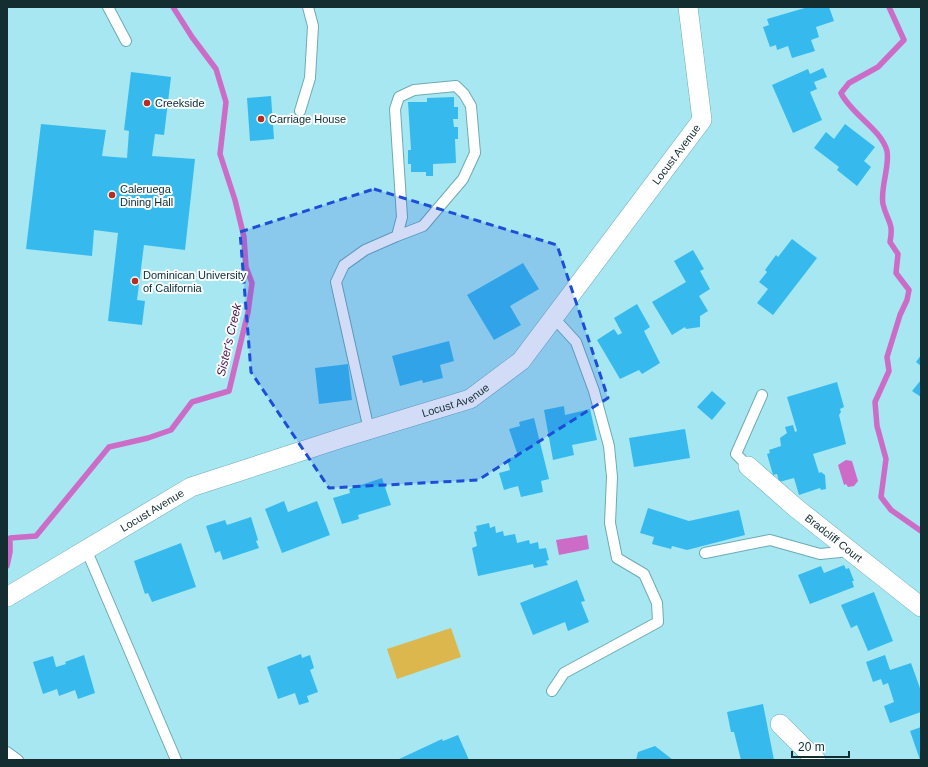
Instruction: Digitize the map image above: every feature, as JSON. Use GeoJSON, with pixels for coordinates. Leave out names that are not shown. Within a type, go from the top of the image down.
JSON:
{"type":"FeatureCollection","features":[{"type":"Feature","properties":{"kind":"street","name":"Locust Avenue"},"geometry":{"type":"LineString","coordinates":[[7,598],[191,487],[470,399],[522,362],[702,120],[688,7]]}},
{"type":"Feature","properties":{"kind":"street","name":"Bradcliff Court"},"geometry":{"type":"LineString","coordinates":[[748,466],[850,551],[921,607]]}},
{"type":"Feature","properties":{"kind":"street"},"geometry":{"type":"LineString","coordinates":[[780,724],[816,760]]}},
{"type":"Feature","properties":{"kind":"lane"},"geometry":{"type":"LineString","coordinates":[[108,7],[126,41]]}},
{"type":"Feature","properties":{"kind":"lane"},"geometry":{"type":"LineString","coordinates":[[300,110],[310,78],[313,26],[308,7]]}},
{"type":"Feature","properties":{"kind":"lane"},"geometry":{"type":"LineString","coordinates":[[369,430],[336,282],[344,265],[365,250],[423,226],[463,179],[475,153],[471,106],[464,94],[456,86],[414,90],[399,97],[395,109],[402,217],[398,236]]}},
{"type":"Feature","properties":{"kind":"lane"},"geometry":{"type":"LineString","coordinates":[[552,691],[564,674],[658,622],[657,602],[644,574],[617,558],[610,522],[612,477],[610,446],[594,391],[576,342],[554,318]]}},
{"type":"Feature","properties":{"kind":"lane"},"geometry":{"type":"LineString","coordinates":[[748,466],[736,454],[762,395]]}},
{"type":"Feature","properties":{"kind":"lane"},"geometry":{"type":"LineString","coordinates":[[705,553],[770,540],[820,554],[850,551]]}},
{"type":"Feature","properties":{"kind":"lane"},"geometry":{"type":"LineString","coordinates":[[86,549],[176,760]]}},
{"type":"Feature","properties":{"kind":"lane"},"geometry":{"type":"LineString","coordinates":[[7,752],[18,760]]}},
{"type":"Feature","properties":{"kind":"highlighted area"},"geometry":{"type":"Polygon","coordinates":[[[374,189],[557,245],[608,398],[478,480],[329,488],[251,372],[240,232],[374,189]]]}},
{"type":"Feature","properties":{"kind":"shaded area"},"geometry":{"type":"Polygon","coordinates":[[[846,460],[852,461],[858,481],[854,486],[848,487],[846,484],[844,485],[838,465],[846,460]]]}},
{"type":"Feature","properties":{"kind":"shaded area"},"geometry":{"type":"Polygon","coordinates":[[[587,535],[589,549],[559,555],[556,540],[587,535]]]}},
{"type":"Feature","properties":{"kind":"shaded area"},"geometry":{"type":"Polygon","coordinates":[[[451,628],[461,657],[397,679],[387,649],[451,628]]]}},
{"type":"Feature","properties":{"kind":"building"},"geometry":{"type":"Polygon","coordinates":[[[808,7],[829,7],[834,21],[816,27],[819,37],[811,40],[815,51],[792,58],[788,46],[777,50],[776,45],[770,47],[763,27],[769,25],[767,19],[808,7]]]}},
{"type":"Feature","properties":{"kind":"building"},"geometry":{"type":"Polygon","coordinates":[[[823,68],[827,77],[814,82],[817,89],[810,92],[822,120],[793,133],[772,85],[808,69],[810,74],[823,68]]]}},
{"type":"Feature","properties":{"kind":"building","name":"Caleruega Dining Hall"},"geometry":{"type":"Polygon","coordinates":[[[131,72],[171,77],[164,135],[155,134],[152,156],[195,159],[185,250],[144,245],[137,300],[145,301],[142,325],[108,321],[118,233],[94,230],[92,256],[26,249],[41,124],[106,130],[102,156],[127,158],[129,131],[124,130],[131,72]]]}},
{"type":"Feature","properties":{"kind":"building","name":"Carriage House"},"geometry":{"type":"Polygon","coordinates":[[[271,96],[274,139],[250,141],[247,98],[271,96]]]}},
{"type":"Feature","properties":{"kind":"building"},"geometry":{"type":"Polygon","coordinates":[[[454,97],[454,107],[458,107],[458,119],[453,119],[454,127],[458,127],[458,139],[455,139],[456,163],[433,164],[433,176],[426,176],[426,172],[411,172],[411,164],[408,164],[408,150],[411,150],[408,102],[427,102],[427,98],[454,97]]]}},
{"type":"Feature","properties":{"kind":"building"},"geometry":{"type":"Polygon","coordinates":[[[845,124],[875,147],[864,161],[871,167],[857,186],[837,170],[839,167],[814,148],[826,132],[834,139],[845,124]]]}},
{"type":"Feature","properties":{"kind":"building"},"geometry":{"type":"Polygon","coordinates":[[[792,239],[817,258],[773,315],[757,303],[768,289],[759,282],[767,272],[765,270],[776,255],[778,257],[792,239]]]}},
{"type":"Feature","properties":{"kind":"building"},"geometry":{"type":"Polygon","coordinates":[[[693,250],[704,269],[700,271],[710,289],[699,296],[708,311],[700,316],[700,327],[686,329],[685,327],[672,335],[652,302],[686,282],[674,261],[693,250]]]}},
{"type":"Feature","properties":{"kind":"building"},"geometry":{"type":"Polygon","coordinates":[[[523,263],[539,289],[510,306],[521,325],[494,340],[467,295],[523,263]]]}},
{"type":"Feature","properties":{"kind":"building"},"geometry":{"type":"Polygon","coordinates":[[[637,304],[650,327],[644,331],[660,363],[642,374],[639,370],[620,379],[597,340],[614,329],[618,335],[622,333],[614,318],[637,304]]]}},
{"type":"Feature","properties":{"kind":"building"},"geometry":{"type":"Polygon","coordinates":[[[449,341],[454,361],[440,365],[443,378],[423,383],[422,380],[400,386],[392,356],[449,341]]]}},
{"type":"Feature","properties":{"kind":"building"},"geometry":{"type":"Polygon","coordinates":[[[921,355],[921,366],[916,362],[921,355]]]}},
{"type":"Feature","properties":{"kind":"building"},"geometry":{"type":"Polygon","coordinates":[[[348,364],[352,400],[319,404],[315,368],[348,364]]]}},
{"type":"Feature","properties":{"kind":"building"},"geometry":{"type":"Polygon","coordinates":[[[921,380],[921,397],[912,391],[921,380]]]}},
{"type":"Feature","properties":{"kind":"building"},"geometry":{"type":"Polygon","coordinates":[[[837,382],[844,407],[840,409],[841,412],[839,415],[846,444],[813,454],[819,473],[821,472],[825,475],[826,489],[821,490],[820,488],[799,495],[794,478],[779,482],[777,474],[773,475],[767,454],[770,453],[769,450],[781,446],[780,438],[787,433],[785,427],[793,425],[795,432],[797,431],[787,397],[837,382]]]}},
{"type":"Feature","properties":{"kind":"building"},"geometry":{"type":"Polygon","coordinates":[[[712,391],[726,403],[712,420],[697,407],[712,391]]]}},
{"type":"Feature","properties":{"kind":"building"},"geometry":{"type":"Polygon","coordinates":[[[564,406],[565,415],[590,409],[597,440],[572,445],[574,455],[553,460],[544,410],[564,406]]]}},
{"type":"Feature","properties":{"kind":"building"},"geometry":{"type":"Polygon","coordinates":[[[534,418],[549,479],[541,481],[543,492],[521,497],[518,486],[504,490],[499,473],[510,470],[507,459],[518,456],[509,429],[520,426],[519,422],[534,418]]]}},
{"type":"Feature","properties":{"kind":"building"},"geometry":{"type":"Polygon","coordinates":[[[685,429],[690,458],[634,467],[629,438],[685,429]]]}},
{"type":"Feature","properties":{"kind":"building"},"geometry":{"type":"Polygon","coordinates":[[[382,478],[391,505],[358,515],[359,519],[342,524],[333,498],[350,493],[349,489],[382,478]]]}},
{"type":"Feature","properties":{"kind":"building"},"geometry":{"type":"Polygon","coordinates":[[[284,501],[288,512],[317,501],[330,535],[282,553],[265,509],[284,501]]]}},
{"type":"Feature","properties":{"kind":"building"},"geometry":{"type":"Polygon","coordinates":[[[648,508],[689,521],[739,510],[745,535],[687,550],[672,546],[671,549],[652,544],[654,537],[640,533],[648,508]]]}},
{"type":"Feature","properties":{"kind":"building"},"geometry":{"type":"Polygon","coordinates":[[[251,517],[259,548],[223,560],[220,551],[215,553],[206,526],[225,520],[227,525],[251,517]]]}},
{"type":"Feature","properties":{"kind":"building"},"geometry":{"type":"Polygon","coordinates":[[[489,523],[490,528],[495,526],[496,533],[503,531],[504,536],[515,534],[517,543],[529,540],[530,544],[538,542],[539,549],[546,548],[549,560],[546,561],[548,565],[534,568],[533,564],[478,576],[472,548],[477,546],[474,532],[477,531],[476,526],[489,523]]]}},
{"type":"Feature","properties":{"kind":"building"},"geometry":{"type":"Polygon","coordinates":[[[181,543],[196,587],[152,602],[148,593],[145,594],[134,561],[181,543]]]}},
{"type":"Feature","properties":{"kind":"building"},"geometry":{"type":"Polygon","coordinates":[[[844,565],[846,569],[849,568],[854,581],[852,581],[854,587],[810,604],[798,575],[821,566],[824,573],[844,565]]]}},
{"type":"Feature","properties":{"kind":"building"},"geometry":{"type":"Polygon","coordinates":[[[577,580],[585,601],[581,602],[589,622],[568,631],[565,622],[533,635],[520,603],[577,580]]]}},
{"type":"Feature","properties":{"kind":"building"},"geometry":{"type":"Polygon","coordinates":[[[874,592],[893,641],[868,651],[857,625],[851,628],[841,605],[874,592]]]}},
{"type":"Feature","properties":{"kind":"building"},"geometry":{"type":"Polygon","coordinates":[[[301,654],[302,658],[310,655],[314,668],[310,670],[318,692],[307,696],[309,702],[299,705],[295,693],[278,699],[267,667],[301,654]]]}},
{"type":"Feature","properties":{"kind":"building"},"geometry":{"type":"Polygon","coordinates":[[[84,655],[95,693],[78,699],[75,690],[59,696],[57,689],[43,694],[33,662],[53,656],[56,667],[84,655]]]}},
{"type":"Feature","properties":{"kind":"building"},"geometry":{"type":"Polygon","coordinates":[[[885,655],[890,670],[911,663],[921,691],[921,712],[890,723],[884,706],[894,702],[888,683],[883,685],[881,679],[873,682],[866,662],[885,655]]]}},
{"type":"Feature","properties":{"kind":"building"},"geometry":{"type":"Polygon","coordinates":[[[763,704],[774,760],[741,760],[734,732],[731,732],[727,712],[763,704]]]}},
{"type":"Feature","properties":{"kind":"building"},"geometry":{"type":"Polygon","coordinates":[[[921,727],[921,760],[920,760],[910,731],[921,727]]]}},
{"type":"Feature","properties":{"kind":"building"},"geometry":{"type":"Polygon","coordinates":[[[458,735],[469,760],[397,760],[442,739],[443,741],[458,735]]]}},
{"type":"Feature","properties":{"kind":"building"},"geometry":{"type":"Polygon","coordinates":[[[655,746],[673,760],[636,760],[638,752],[655,746]]]}},
{"type":"Feature","properties":{"kind":"waterway","name":"Sister's Creek"},"geometry":{"type":"LineString","coordinates":[[7,566],[10,552],[10,538],[36,536],[109,447],[148,438],[171,430],[192,402],[229,391],[248,312],[252,283],[246,267],[244,237],[235,200],[220,154],[226,102],[216,69],[192,37],[173,7]]}},
{"type":"Feature","properties":{"kind":"waterway"},"geometry":{"type":"LineString","coordinates":[[889,7],[904,40],[878,67],[849,83],[841,93],[852,108],[879,136],[887,151],[888,157],[882,198],[891,225],[890,242],[898,254],[896,273],[909,290],[907,300],[900,315],[887,357],[889,371],[875,402],[877,426],[886,459],[881,497],[891,510],[921,531]]}},
{"type":"Feature","properties":{"kind":"place","name":"Creekside"},"geometry":{"type":"Point","coordinates":[147,103]}},
{"type":"Feature","properties":{"kind":"place","name":"Carriage House"},"geometry":{"type":"Point","coordinates":[261,119]}},
{"type":"Feature","properties":{"kind":"place","name":"Caleruega Dining Hall"},"geometry":{"type":"Point","coordinates":[112,195]}},
{"type":"Feature","properties":{"kind":"place","name":"Dominican University of California"},"geometry":{"type":"Point","coordinates":[135,281]}}]}
